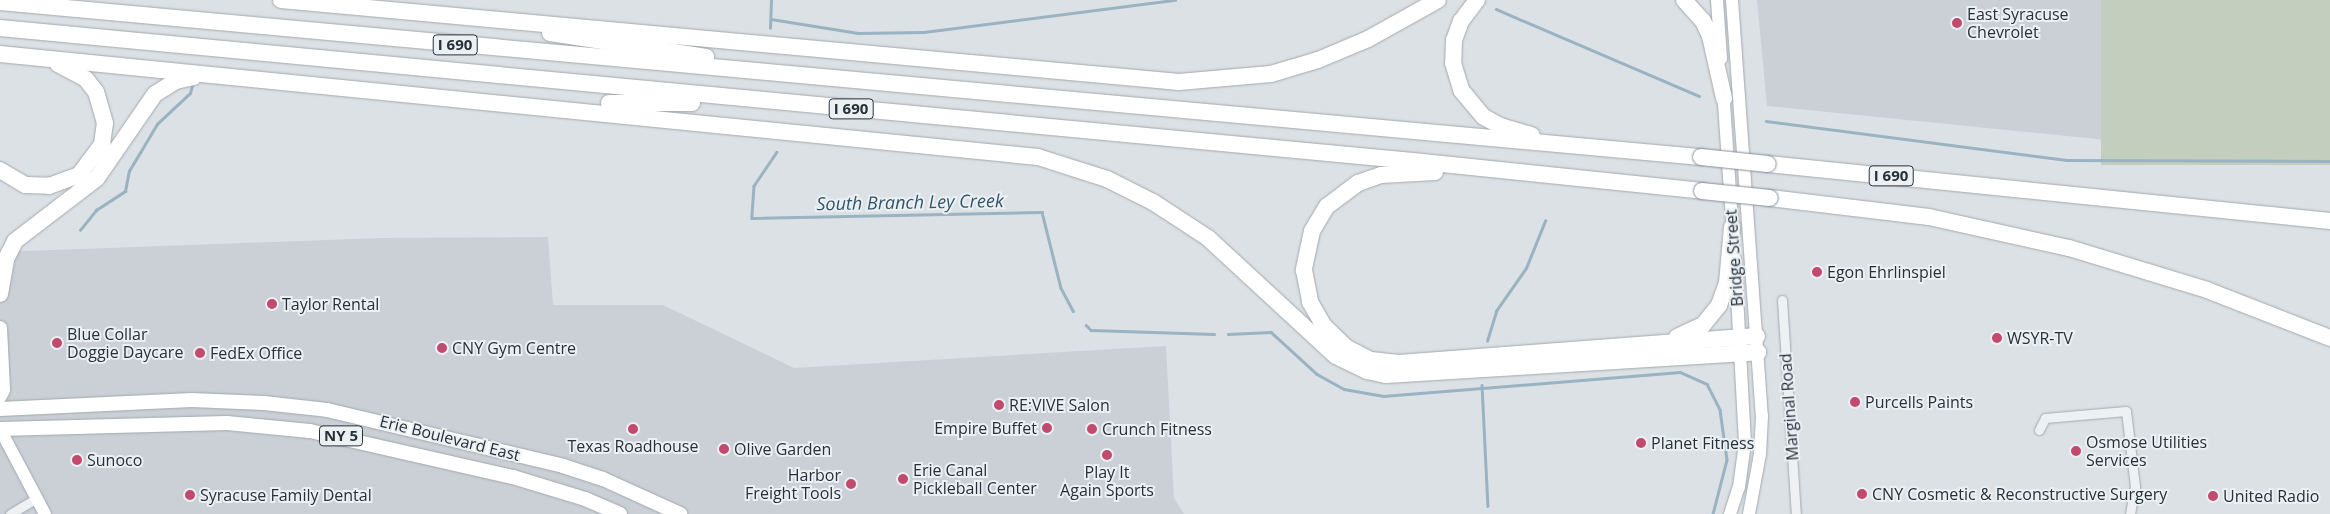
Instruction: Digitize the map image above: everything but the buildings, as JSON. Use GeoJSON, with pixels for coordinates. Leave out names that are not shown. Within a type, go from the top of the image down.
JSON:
{"type":"FeatureCollection","features":[{"type":"Feature","properties":{"kind":"highway"},"geometry":{"type":"LineString","coordinates":[[281,0],[1206,82],[1271,74],[1318,60],[1368,39],[1438,0]]}},
{"type":"Feature","properties":{"kind":"highway"},"geometry":{"type":"LineString","coordinates":[[1477,0],[1461,21],[1454,40],[1454,73],[1467,100],[1484,117],[1500,126],[1571,145]]}},
{"type":"Feature","properties":{"kind":"highway"},"geometry":{"type":"LineString","coordinates":[[1684,0],[1699,16],[1710,36],[1724,98]]}},
{"type":"Feature","properties":{"kind":"highway","name":"I 690"},"geometry":{"type":"LineString","coordinates":[[0,2],[1701,157],[2220,208]]}},
{"type":"Feature","properties":{"kind":"highway"},"geometry":{"type":"LineString","coordinates":[[436,13],[627,47],[911,85]]}},
{"type":"Feature","properties":{"kind":"highway","name":"I 690"},"geometry":{"type":"LineString","coordinates":[[0,28],[1770,198],[1911,214],[2069,248],[2207,290],[2330,338]]}},
{"type":"Feature","properties":{"kind":"highway"},"geometry":{"type":"LineString","coordinates":[[0,54],[242,76],[1005,152],[1083,170],[1132,190],[1184,221],[1208,238],[1336,356],[1367,372],[1414,376],[1749,344]]}},
{"type":"Feature","properties":{"kind":"highway"},"geometry":{"type":"LineString","coordinates":[[0,170],[26,185],[49,186],[78,174],[102,144],[105,123],[103,106],[86,79],[62,65],[21,56]]}},
{"type":"Feature","properties":{"kind":"highway"},"geometry":{"type":"LineString","coordinates":[[0,294],[6,259],[16,241],[97,178],[155,94],[176,80],[242,76]]}},
{"type":"Feature","properties":{"kind":"highway"},"geometry":{"type":"LineString","coordinates":[[484,100],[570,103],[775,102]]}},
{"type":"Feature","properties":{"kind":"highway"},"geometry":{"type":"LineString","coordinates":[[1482,170],[1381,175],[1351,187],[1327,206],[1312,231],[1304,270],[1310,302],[1318,318],[1334,337],[1371,360],[1399,363],[1653,344],[1749,344]]}},
{"type":"Feature","properties":{"kind":"highway"},"geometry":{"type":"LineString","coordinates":[[2220,208],[2330,213]]}},
{"type":"Feature","properties":{"kind":"highway"},"geometry":{"type":"LineString","coordinates":[[2220,208],[2330,221]]}},
{"type":"Feature","properties":{"kind":"highway"},"geometry":{"type":"LineString","coordinates":[[1653,344],[1693,332],[1716,310],[1727,283],[1732,227]]}},
{"type":"Feature","properties":{"kind":"main road","name":"Bridge Street"},"geometry":{"type":"LineString","coordinates":[[1717,0],[1732,227],[1749,344],[1760,454],[1748,514]]}},
{"type":"Feature","properties":{"kind":"main road","name":"Bridge Street"},"geometry":{"type":"LineString","coordinates":[[1730,514],[1739,487],[1745,443],[1749,344],[1732,0]]}},
{"type":"Feature","properties":{"kind":"main road"},"geometry":{"type":"LineString","coordinates":[[0,328],[3,390],[0,396]]}},
{"type":"Feature","properties":{"kind":"main road","name":"Erie Boulevard East"},"geometry":{"type":"LineString","coordinates":[[0,409],[192,400],[318,409],[380,420],[563,466],[604,479],[680,514]]}},
{"type":"Feature","properties":{"kind":"main road","name":"Erie Boulevard East"},"geometry":{"type":"LineString","coordinates":[[0,429],[227,423],[310,430],[513,477],[585,499],[620,514]]}},
{"type":"Feature","properties":{"kind":"main road"},"geometry":{"type":"LineString","coordinates":[[0,429],[35,500],[45,514]]}},
{"type":"Feature","properties":{"kind":"street","name":"Marginal Road"},"geometry":{"type":"LineString","coordinates":[[1782,300],[1796,514]]}},
{"type":"Feature","properties":{"kind":"street"},"geometry":{"type":"LineString","coordinates":[[2039,430],[2045,418],[2126,410],[2135,486],[2130,514]]}},
{"type":"Feature","properties":{"kind":"street"},"geometry":{"type":"LineString","coordinates":[[10,514],[35,500]]}},
{"type":"Feature","properties":{"kind":"shaded area"},"geometry":{"type":"Polygon","coordinates":[[[1757,0],[2127,0],[2137,143],[1767,106],[1757,0]]]}},
{"type":"Feature","properties":{"kind":"shaded area"},"geometry":{"type":"Polygon","coordinates":[[[548,237],[553,305],[663,305],[794,368],[1166,346],[1174,498],[1184,514],[0,514],[0,252],[382,238],[548,237]]]}},
{"type":"Feature","properties":{"kind":"green space"},"geometry":{"type":"Polygon","coordinates":[[[2101,0],[2330,0],[2330,165],[2101,165],[2101,0]]]}},
{"type":"Feature","properties":{"kind":"waterway","name":"South Branch Ley Creek"},"geometry":{"type":"LineString","coordinates":[[770,28],[771,0]]}},
{"type":"Feature","properties":{"kind":"waterway"},"geometry":{"type":"LineString","coordinates":[[771,19],[858,33],[924,32],[1175,0]]}},
{"type":"Feature","properties":{"kind":"waterway"},"geometry":{"type":"LineString","coordinates":[[1496,9],[1699,96]]}},
{"type":"Feature","properties":{"kind":"waterway"},"geometry":{"type":"LineString","coordinates":[[80,230],[96,210],[125,191],[129,171],[157,124],[190,93],[192,86]]}},
{"type":"Feature","properties":{"kind":"waterway"},"geometry":{"type":"LineString","coordinates":[[1766,121],[2066,160],[2330,161]]}},
{"type":"Feature","properties":{"kind":"waterway","name":"South Branch Ley Creek"},"geometry":{"type":"LineString","coordinates":[[777,152],[754,186],[752,218],[1042,212],[1061,288],[1073,311]]}},
{"type":"Feature","properties":{"kind":"waterway"},"geometry":{"type":"LineString","coordinates":[[1487,341],[1496,311],[1526,268],[1545,221]]}},
{"type":"Feature","properties":{"kind":"waterway"},"geometry":{"type":"LineString","coordinates":[[1086,325],[1091,330],[1214,334]]}},
{"type":"Feature","properties":{"kind":"waterway"},"geometry":{"type":"LineString","coordinates":[[1228,334],[1271,332],[1317,374],[1344,389],[1383,396],[1680,372],[1707,384],[1720,410],[1727,460],[1713,514]]}},
{"type":"Feature","properties":{"kind":"waterway"},"geometry":{"type":"LineString","coordinates":[[1482,385],[1488,506]]}},
{"type":"Feature","properties":{"kind":"place","name":"East Syracuse Chevrolet"},"geometry":{"type":"Point","coordinates":[1957,23]}},
{"type":"Feature","properties":{"kind":"place","name":"Egon Ehrlinspiel"},"geometry":{"type":"Point","coordinates":[1817,272]}},
{"type":"Feature","properties":{"kind":"place","name":"Taylor Rental"},"geometry":{"type":"Point","coordinates":[272,304]}},
{"type":"Feature","properties":{"kind":"place","name":"WSYR-TV"},"geometry":{"type":"Point","coordinates":[1997,338]}},
{"type":"Feature","properties":{"kind":"place","name":"Blue Collar Doggie Daycare"},"geometry":{"type":"Point","coordinates":[57,343]}},
{"type":"Feature","properties":{"kind":"place","name":"CNY Gym Centre"},"geometry":{"type":"Point","coordinates":[442,348]}},
{"type":"Feature","properties":{"kind":"place","name":"FedEx Office"},"geometry":{"type":"Point","coordinates":[200,353]}},
{"type":"Feature","properties":{"kind":"place","name":"Purcells Paints"},"geometry":{"type":"Point","coordinates":[1855,402]}},
{"type":"Feature","properties":{"kind":"place","name":"RE:VIVE Salon"},"geometry":{"type":"Point","coordinates":[999,405]}},
{"type":"Feature","properties":{"kind":"place","name":"Empire Buffet"},"geometry":{"type":"Point","coordinates":[1047,428]}},
{"type":"Feature","properties":{"kind":"place","name":"Texas Roadhouse"},"geometry":{"type":"Point","coordinates":[633,429]}},
{"type":"Feature","properties":{"kind":"place","name":"Crunch Fitness"},"geometry":{"type":"Point","coordinates":[1092,429]}},
{"type":"Feature","properties":{"kind":"place","name":"Planet Fitness"},"geometry":{"type":"Point","coordinates":[1641,443]}},
{"type":"Feature","properties":{"kind":"place","name":"Olive Garden"},"geometry":{"type":"Point","coordinates":[724,449]}},
{"type":"Feature","properties":{"kind":"place","name":"Osmose Utilities Services"},"geometry":{"type":"Point","coordinates":[2076,451]}},
{"type":"Feature","properties":{"kind":"place","name":"Play It Again Sports"},"geometry":{"type":"Point","coordinates":[1107,455]}},
{"type":"Feature","properties":{"kind":"place","name":"Sunoco"},"geometry":{"type":"Point","coordinates":[77,460]}},
{"type":"Feature","properties":{"kind":"place","name":"Erie Canal Pickleball Center"},"geometry":{"type":"Point","coordinates":[903,479]}},
{"type":"Feature","properties":{"kind":"place","name":"Harbor Freight Tools"},"geometry":{"type":"Point","coordinates":[851,484]}},
{"type":"Feature","properties":{"kind":"place","name":"CNY Cosmetic & Reconstructive Surgery"},"geometry":{"type":"Point","coordinates":[1862,494]}},
{"type":"Feature","properties":{"kind":"place","name":"Syracuse Family Dental"},"geometry":{"type":"Point","coordinates":[190,495]}},
{"type":"Feature","properties":{"kind":"place","name":"United Radio"},"geometry":{"type":"Point","coordinates":[2213,496]}}]}
